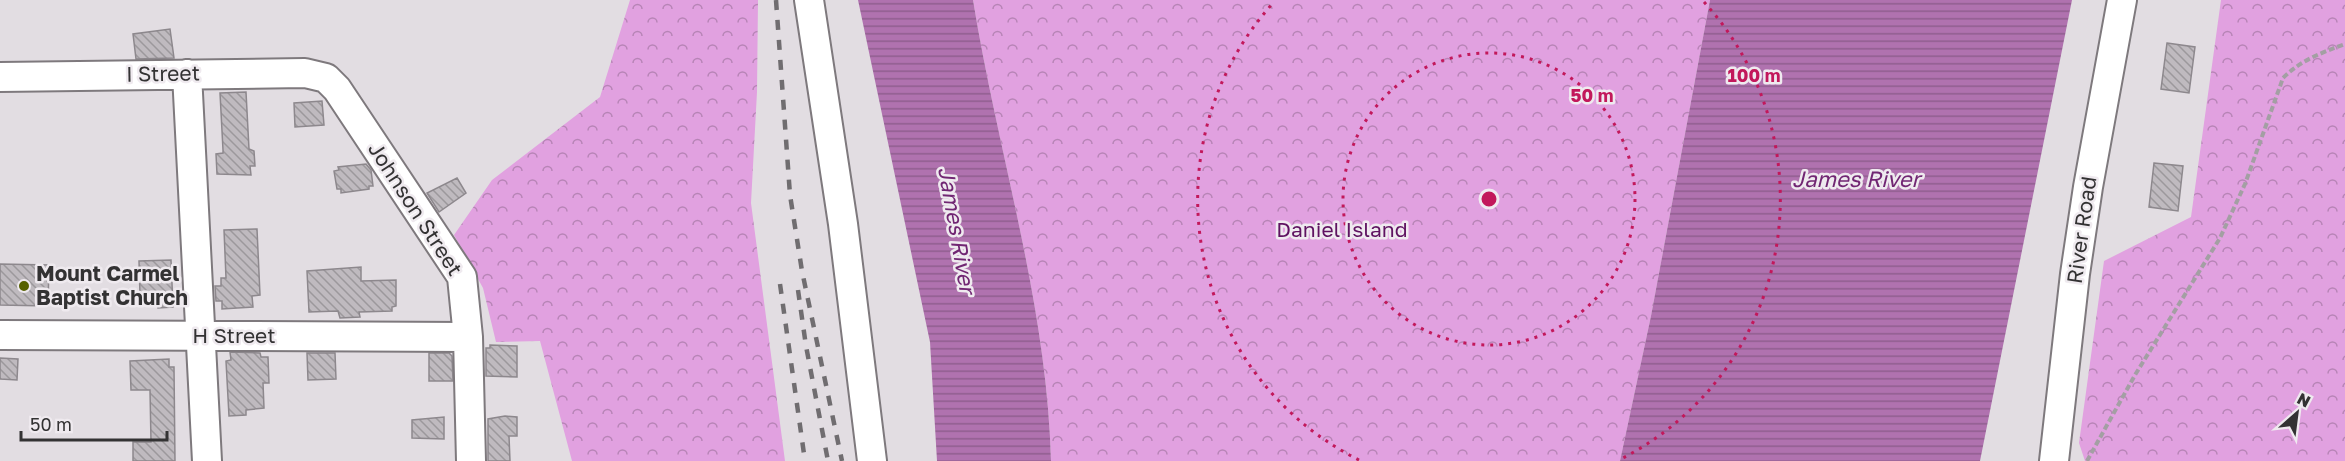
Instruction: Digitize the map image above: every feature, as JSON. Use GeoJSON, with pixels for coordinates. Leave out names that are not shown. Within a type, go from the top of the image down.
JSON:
{"type":"FeatureCollection","features":[{"type":"Feature","properties":{"kind":"street"},"geometry":{"type":"LineString","coordinates":[[809,0],[843,224],[872,461]]}},
{"type":"Feature","properties":{"kind":"street","name":"River Road"},"geometry":{"type":"LineString","coordinates":[[2054,461],[2084,208],[2122,0]]}},
{"type":"Feature","properties":{"kind":"street","name":"I Street"},"geometry":{"type":"LineString","coordinates":[[0,77],[305,73],[326,78]]}},
{"type":"Feature","properties":{"kind":"street"},"geometry":{"type":"LineString","coordinates":[[187,74],[207,461]]}},
{"type":"Feature","properties":{"kind":"street","name":"Johnson Street"},"geometry":{"type":"LineString","coordinates":[[326,78],[337,89],[462,277],[468,337],[471,461]]}},
{"type":"Feature","properties":{"kind":"street","name":"H Street"},"geometry":{"type":"LineString","coordinates":[[0,334],[468,337]]}},
{"type":"Feature","properties":{"kind":"path"},"geometry":{"type":"LineString","coordinates":[[2087,461],[2135,375],[2220,238],[2245,184],[2283,78],[2296,65],[2310,57],[2345,44]]}},
{"type":"Feature","properties":{"kind":"green space"},"geometry":{"type":"Polygon","coordinates":[[[630,0],[758,0],[757,92],[751,203],[785,461],[572,461],[540,341],[496,342],[483,288],[454,235],[492,180],[600,97],[630,0]]]}},
{"type":"Feature","properties":{"kind":"green space","name":"Daniel Island"},"geometry":{"type":"Polygon","coordinates":[[[973,0],[1710,0],[1651,316],[1620,461],[1051,461],[1048,402],[1041,344],[973,0]]]}},
{"type":"Feature","properties":{"kind":"green space"},"geometry":{"type":"Polygon","coordinates":[[[2221,0],[2345,0],[2345,461],[2085,461],[2079,443],[2104,261],[2191,217],[2221,0]]]}},
{"type":"Feature","properties":{"kind":"water","name":"James River"},"geometry":{"type":"Polygon","coordinates":[[[858,0],[973,0],[1041,344],[1048,402],[1051,461],[937,461],[930,342],[858,0]]]}},
{"type":"Feature","properties":{"kind":"water","name":"James River"},"geometry":{"type":"Polygon","coordinates":[[[1710,0],[2072,0],[1980,461],[1620,461],[1651,316],[1710,0]]]}},
{"type":"Feature","properties":{"kind":"building"},"geometry":{"type":"Polygon","coordinates":[[[170,29],[174,58],[136,59],[133,34],[170,29]]]}},
{"type":"Feature","properties":{"kind":"building"},"geometry":{"type":"Polygon","coordinates":[[[2167,43],[2195,47],[2189,93],[2161,89],[2167,43]]]}},
{"type":"Feature","properties":{"kind":"building"},"geometry":{"type":"Polygon","coordinates":[[[246,92],[249,149],[254,151],[255,166],[250,166],[251,175],[217,174],[216,154],[223,153],[220,93],[246,92]]]}},
{"type":"Feature","properties":{"kind":"building"},"geometry":{"type":"Polygon","coordinates":[[[322,101],[324,125],[295,127],[294,103],[322,101]]]}},
{"type":"Feature","properties":{"kind":"building"},"geometry":{"type":"Polygon","coordinates":[[[2154,163],[2183,166],[2178,211],[2149,207],[2154,163]]]}},
{"type":"Feature","properties":{"kind":"building"},"geometry":{"type":"Polygon","coordinates":[[[366,164],[371,170],[373,186],[369,186],[369,189],[341,193],[341,189],[337,189],[334,171],[339,170],[338,167],[366,164]]]}},
{"type":"Feature","properties":{"kind":"building"},"geometry":{"type":"Polygon","coordinates":[[[457,178],[466,193],[439,212],[427,193],[457,178]]]}},
{"type":"Feature","properties":{"kind":"building"},"geometry":{"type":"Polygon","coordinates":[[[257,229],[260,295],[252,296],[253,307],[222,309],[222,301],[216,301],[215,286],[221,286],[221,278],[226,278],[224,230],[257,229]]]}},
{"type":"Feature","properties":{"kind":"building"},"geometry":{"type":"Polygon","coordinates":[[[171,260],[173,307],[158,308],[157,295],[140,295],[139,261],[171,260]]]}},
{"type":"Feature","properties":{"kind":"building","name":"Mount Carmel Baptist Church"},"geometry":{"type":"Polygon","coordinates":[[[0,264],[49,265],[48,306],[0,305],[0,264]]]}},
{"type":"Feature","properties":{"kind":"building"},"geometry":{"type":"Polygon","coordinates":[[[361,267],[361,281],[396,280],[396,306],[392,307],[392,311],[359,312],[360,317],[340,318],[338,311],[309,312],[307,271],[361,267]]]}},
{"type":"Feature","properties":{"kind":"building"},"geometry":{"type":"Polygon","coordinates":[[[490,345],[517,346],[517,377],[486,376],[486,348],[490,348],[490,345]]]}},
{"type":"Feature","properties":{"kind":"building"},"geometry":{"type":"Polygon","coordinates":[[[230,352],[260,353],[261,357],[268,357],[269,383],[263,383],[264,408],[246,410],[246,415],[229,416],[226,361],[231,360],[230,352]]]}},
{"type":"Feature","properties":{"kind":"building"},"geometry":{"type":"Polygon","coordinates":[[[307,353],[335,353],[336,379],[308,380],[307,353]]]}},
{"type":"Feature","properties":{"kind":"building"},"geometry":{"type":"Polygon","coordinates":[[[429,353],[449,353],[452,356],[453,381],[429,381],[429,353]]]}},
{"type":"Feature","properties":{"kind":"building"},"geometry":{"type":"Polygon","coordinates":[[[0,358],[18,359],[17,380],[0,379],[0,358]]]}},
{"type":"Feature","properties":{"kind":"building"},"geometry":{"type":"Polygon","coordinates":[[[169,359],[169,367],[174,367],[175,461],[133,461],[133,442],[151,442],[150,390],[131,390],[130,361],[169,359]]]}},
{"type":"Feature","properties":{"kind":"building"},"geometry":{"type":"Polygon","coordinates":[[[505,416],[517,417],[517,436],[509,436],[510,461],[488,461],[488,419],[505,416]]]}},
{"type":"Feature","properties":{"kind":"building"},"geometry":{"type":"Polygon","coordinates":[[[444,417],[444,439],[412,438],[412,420],[444,417]]]}},
{"type":"Feature","properties":{"kind":"railway"},"geometry":{"type":"LineString","coordinates":[[776,0],[790,195],[802,271],[842,461]]}},
{"type":"Feature","properties":{"kind":"railway"},"geometry":{"type":"LineString","coordinates":[[780,284],[805,461]]}},
{"type":"Feature","properties":{"kind":"railway"},"geometry":{"type":"LineString","coordinates":[[798,290],[828,461]]}},
{"type":"Feature","properties":{"kind":"place","name":"Mount Carmel Baptist Church"},"geometry":{"type":"Point","coordinates":[24,286]}}]}
